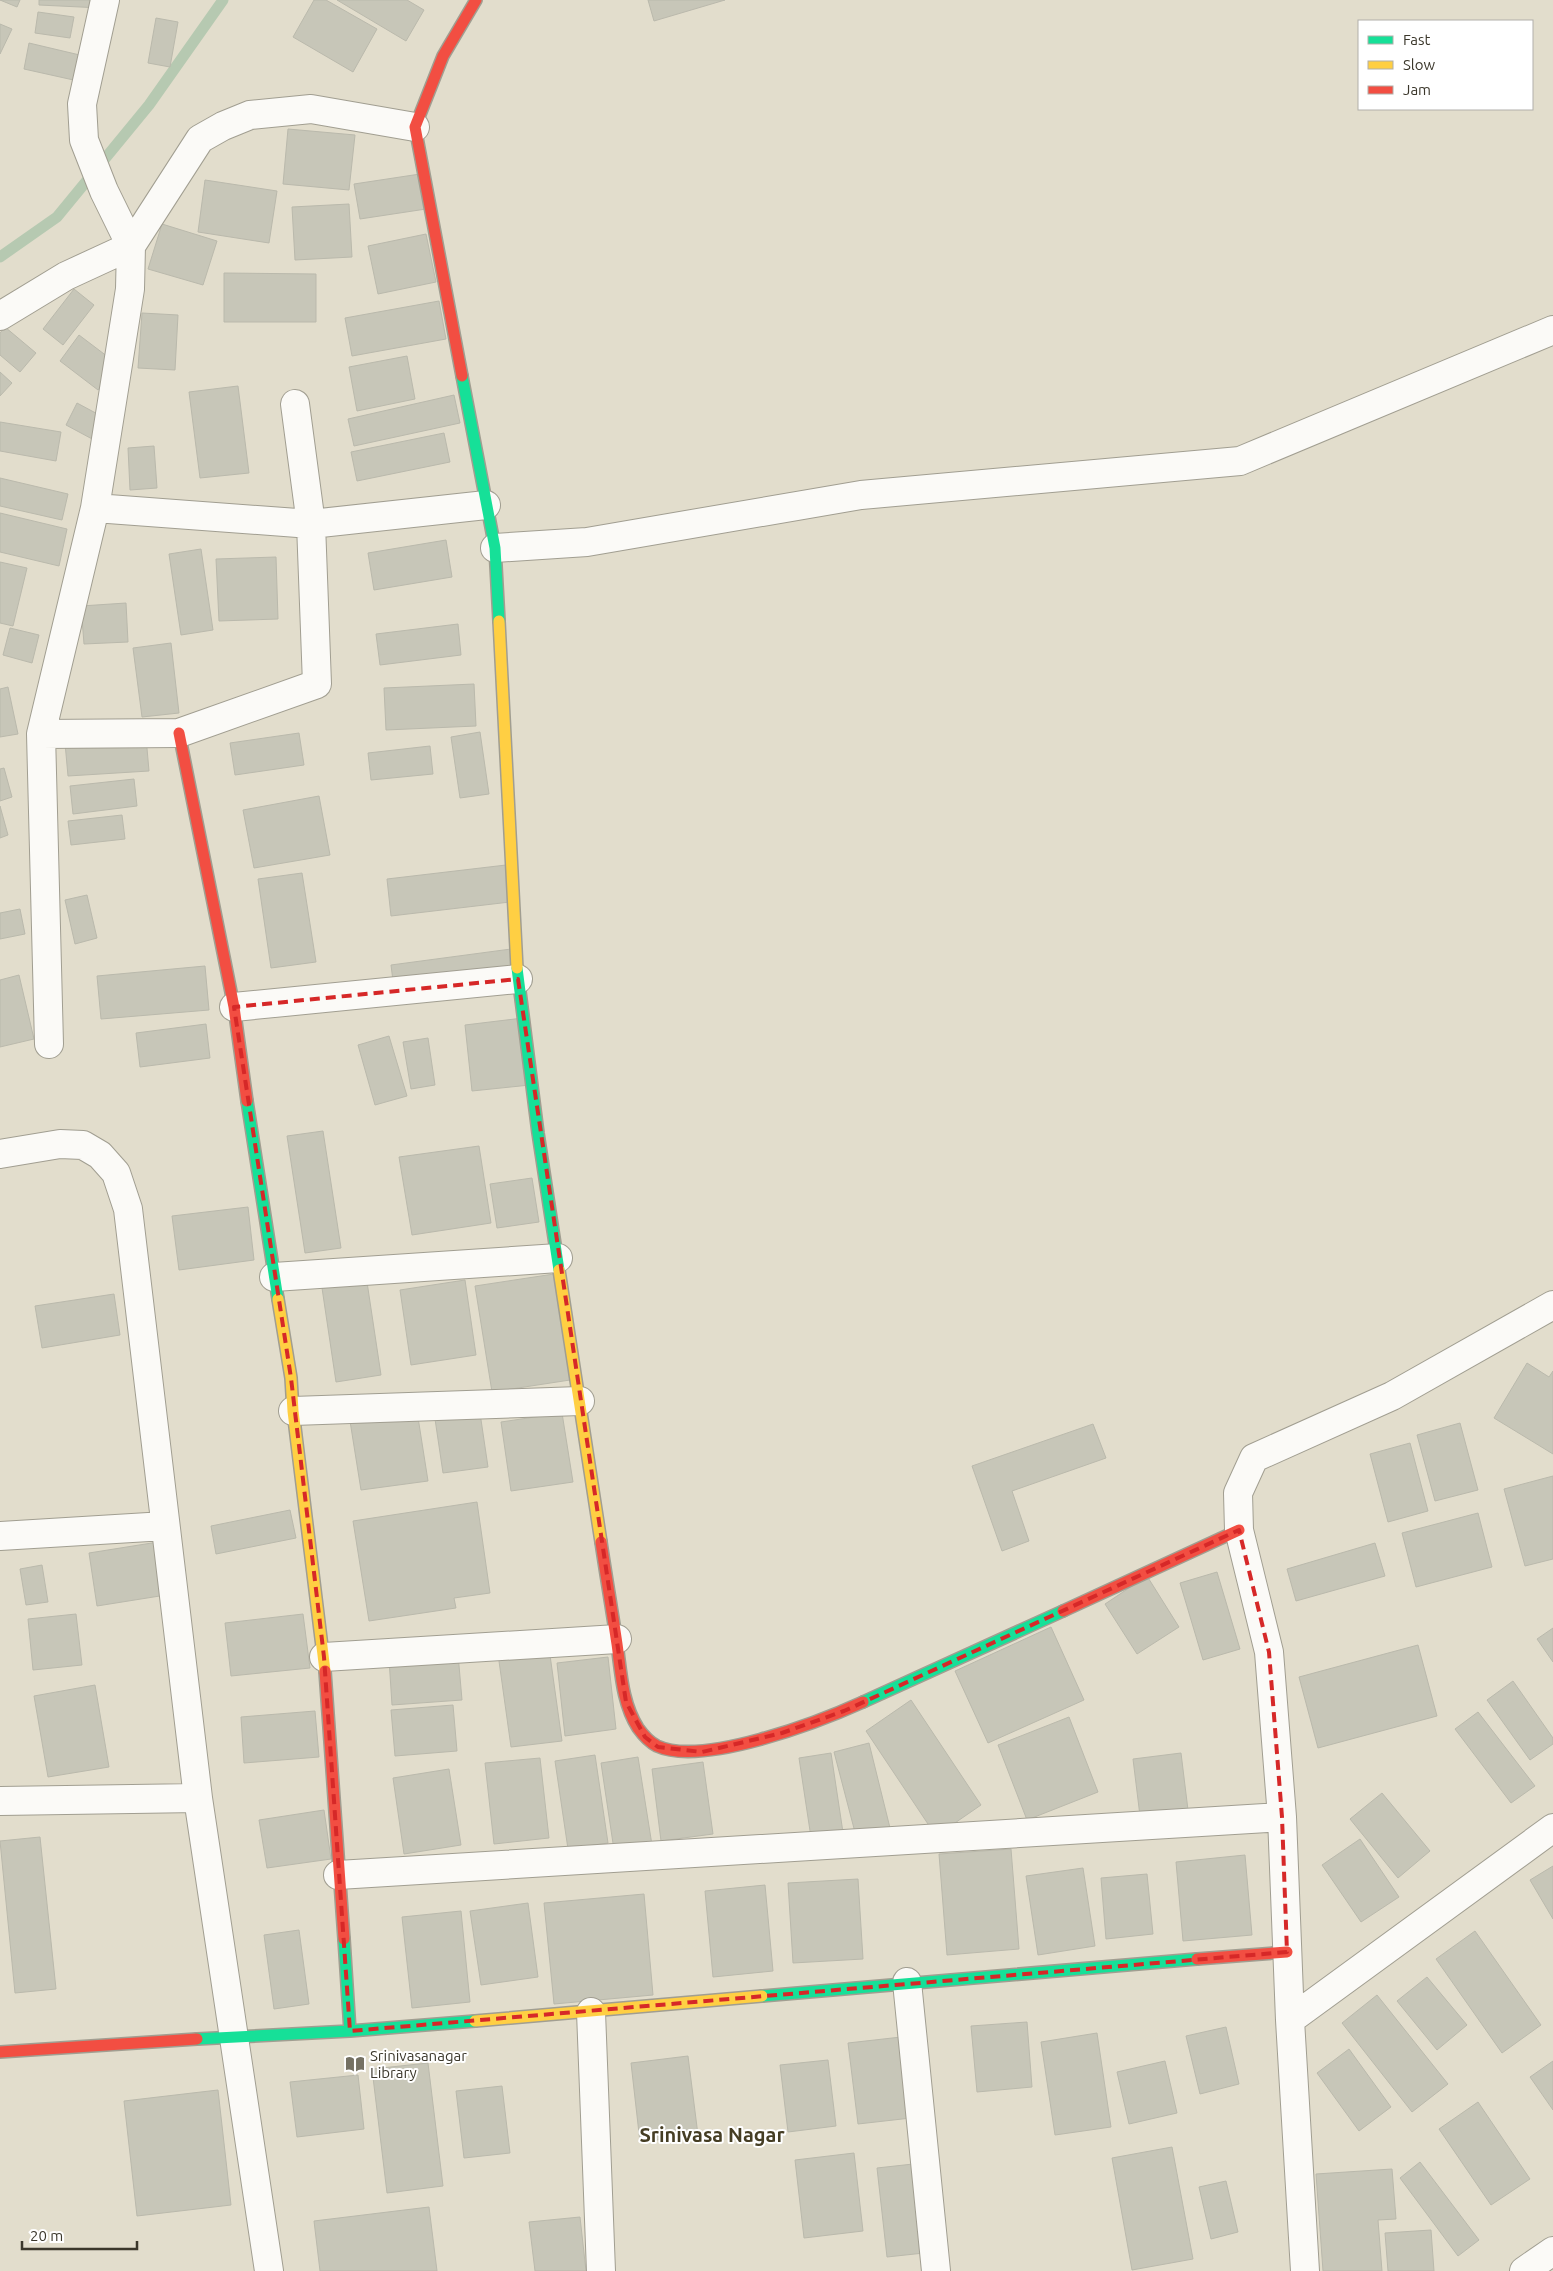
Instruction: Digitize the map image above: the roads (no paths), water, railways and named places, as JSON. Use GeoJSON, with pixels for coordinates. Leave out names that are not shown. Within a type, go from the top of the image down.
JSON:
{"type":"FeatureCollection","features":[{"type":"Feature","properties":{"kind":"street"},"geometry":{"type":"LineString","coordinates":[[49,1044],[41,734],[95,508],[130,289],[131,246],[104,191],[84,140],[82,104],[105,0]]}},
{"type":"Feature","properties":{"kind":"street"},"geometry":{"type":"LineString","coordinates":[[476,0],[443,56],[415,126],[495,548],[518,979],[538,1133],[626,1702],[634,1722],[645,1737],[658,1747],[677,1752],[702,1752],[782,1733],[844,1711],[1239,1530]]}},
{"type":"Feature","properties":{"kind":"street"},"geometry":{"type":"LineString","coordinates":[[0,316],[66,276],[131,246],[200,139],[223,126],[250,115],[311,109],[415,126]]}},
{"type":"Feature","properties":{"kind":"street"},"geometry":{"type":"LineString","coordinates":[[495,548],[587,542],[861,494],[1240,461],[1553,330]]}},
{"type":"Feature","properties":{"kind":"street"},"geometry":{"type":"LineString","coordinates":[[41,734],[179,733],[317,684],[311,524],[294,404]]}},
{"type":"Feature","properties":{"kind":"street"},"geometry":{"type":"LineString","coordinates":[[95,508],[311,524],[486,504]]}},
{"type":"Feature","properties":{"kind":"street"},"geometry":{"type":"LineString","coordinates":[[179,733],[234,1007],[257,1172],[291,1378],[293,1411],[324,1657],[350,2031]]}},
{"type":"Feature","properties":{"kind":"street"},"geometry":{"type":"LineString","coordinates":[[234,1007],[518,979]]}},
{"type":"Feature","properties":{"kind":"street"},"geometry":{"type":"LineString","coordinates":[[0,1154],[60,1144],[83,1144],[100,1155],[116,1173],[128,1209],[198,1798],[269,2271]]}},
{"type":"Feature","properties":{"kind":"street"},"geometry":{"type":"LineString","coordinates":[[274,1277],[558,1258]]}},
{"type":"Feature","properties":{"kind":"street"},"geometry":{"type":"LineString","coordinates":[[1305,2271],[1290,2020],[1282,1817],[1269,1652],[1239,1530],[1238,1493],[1254,1458],[1392,1396],[1553,1305]]}},
{"type":"Feature","properties":{"kind":"street"},"geometry":{"type":"LineString","coordinates":[[293,1411],[580,1401]]}},
{"type":"Feature","properties":{"kind":"street"},"geometry":{"type":"LineString","coordinates":[[0,1536],[165,1526]]}},
{"type":"Feature","properties":{"kind":"street"},"geometry":{"type":"LineString","coordinates":[[324,1657],[617,1639]]}},
{"type":"Feature","properties":{"kind":"street"},"geometry":{"type":"LineString","coordinates":[[0,1801],[198,1798]]}},
{"type":"Feature","properties":{"kind":"street"},"geometry":{"type":"LineString","coordinates":[[338,1874],[1282,1817]]}},
{"type":"Feature","properties":{"kind":"street"},"geometry":{"type":"LineString","coordinates":[[1290,2020],[1553,1828]]}},
{"type":"Feature","properties":{"kind":"street"},"geometry":{"type":"LineString","coordinates":[[0,2052],[233,2036],[350,2031],[590,2012],[907,1982],[1287,1952]]}},
{"type":"Feature","properties":{"kind":"street"},"geometry":{"type":"LineString","coordinates":[[907,1982],[936,2271]]}},
{"type":"Feature","properties":{"kind":"street"},"geometry":{"type":"LineString","coordinates":[[590,2012],[601,2271]]}},
{"type":"Feature","properties":{"kind":"street"},"geometry":{"type":"LineString","coordinates":[[1524,2271],[1553,2251]]}},
{"type":"Feature","properties":{"kind":"waterway"},"geometry":{"type":"LineString","coordinates":[[0,257],[57,217],[149,105],[223,0]]}},
{"type":"Feature","properties":{"kind":"place","name":"Srinivasanagar Library"},"geometry":{"type":"Point","coordinates":[355,2064]}},
{"type":"Feature","properties":{"kind":"district","name":"Srinivasa Nagar"},"geometry":{"type":"Point","coordinates":[712,2134]}}]}
